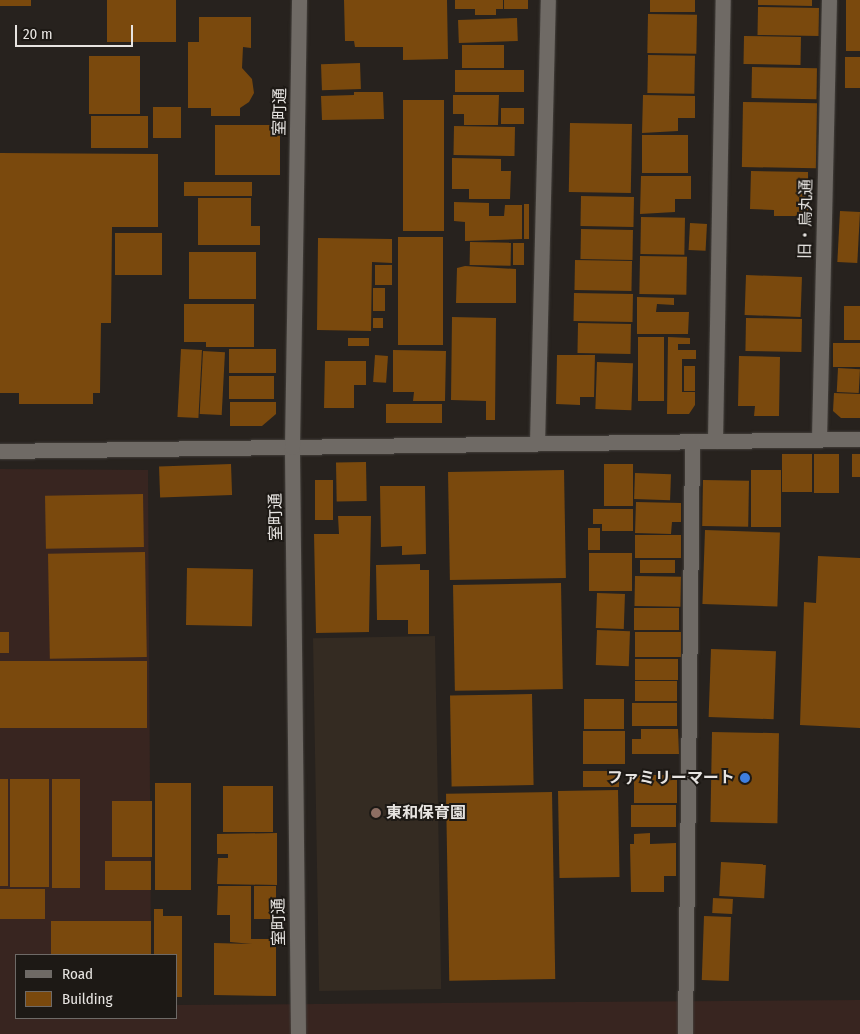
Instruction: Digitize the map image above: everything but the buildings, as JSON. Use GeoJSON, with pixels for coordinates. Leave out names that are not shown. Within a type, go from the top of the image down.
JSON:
{"type":"FeatureCollection","features":[{"type":"Feature","properties":{"kind":"street","name":"室町通"},"geometry":{"type":"LineString","coordinates":[[298,1034],[292,447],[299,0]]}},
{"type":"Feature","properties":{"kind":"street"},"geometry":{"type":"LineString","coordinates":[[537,443],[548,0]]}},
{"type":"Feature","properties":{"kind":"street"},"geometry":{"type":"LineString","coordinates":[[715,441],[723,0]]}},
{"type":"Feature","properties":{"kind":"street","name":"旧・烏丸通"},"geometry":{"type":"LineString","coordinates":[[819,439],[829,0]]}},
{"type":"Feature","properties":{"kind":"street"},"geometry":{"type":"LineString","coordinates":[[0,451],[860,438]]}},
{"type":"Feature","properties":{"kind":"street"},"geometry":{"type":"LineString","coordinates":[[685,1034],[692,441]]}},
{"type":"Feature","properties":{"kind":"shaded area"},"geometry":{"type":"Polygon","coordinates":[[[0,469],[148,470],[151,954],[15,954],[15,1019],[178,1019],[178,1005],[860,1000],[860,1034],[0,1034],[0,469]]]}},
{"type":"Feature","properties":{"kind":"shaded area","name":"東和保育園"},"geometry":{"type":"Polygon","coordinates":[[[435,636],[441,989],[319,991],[313,638],[435,636]]]}},
{"type":"Feature","properties":{"kind":"place","name":"ファミリーマート"},"geometry":{"type":"Point","coordinates":[745,778]}},
{"type":"Feature","properties":{"kind":"place","name":"東和保育園"},"geometry":{"type":"Point","coordinates":[376,813]}}]}
